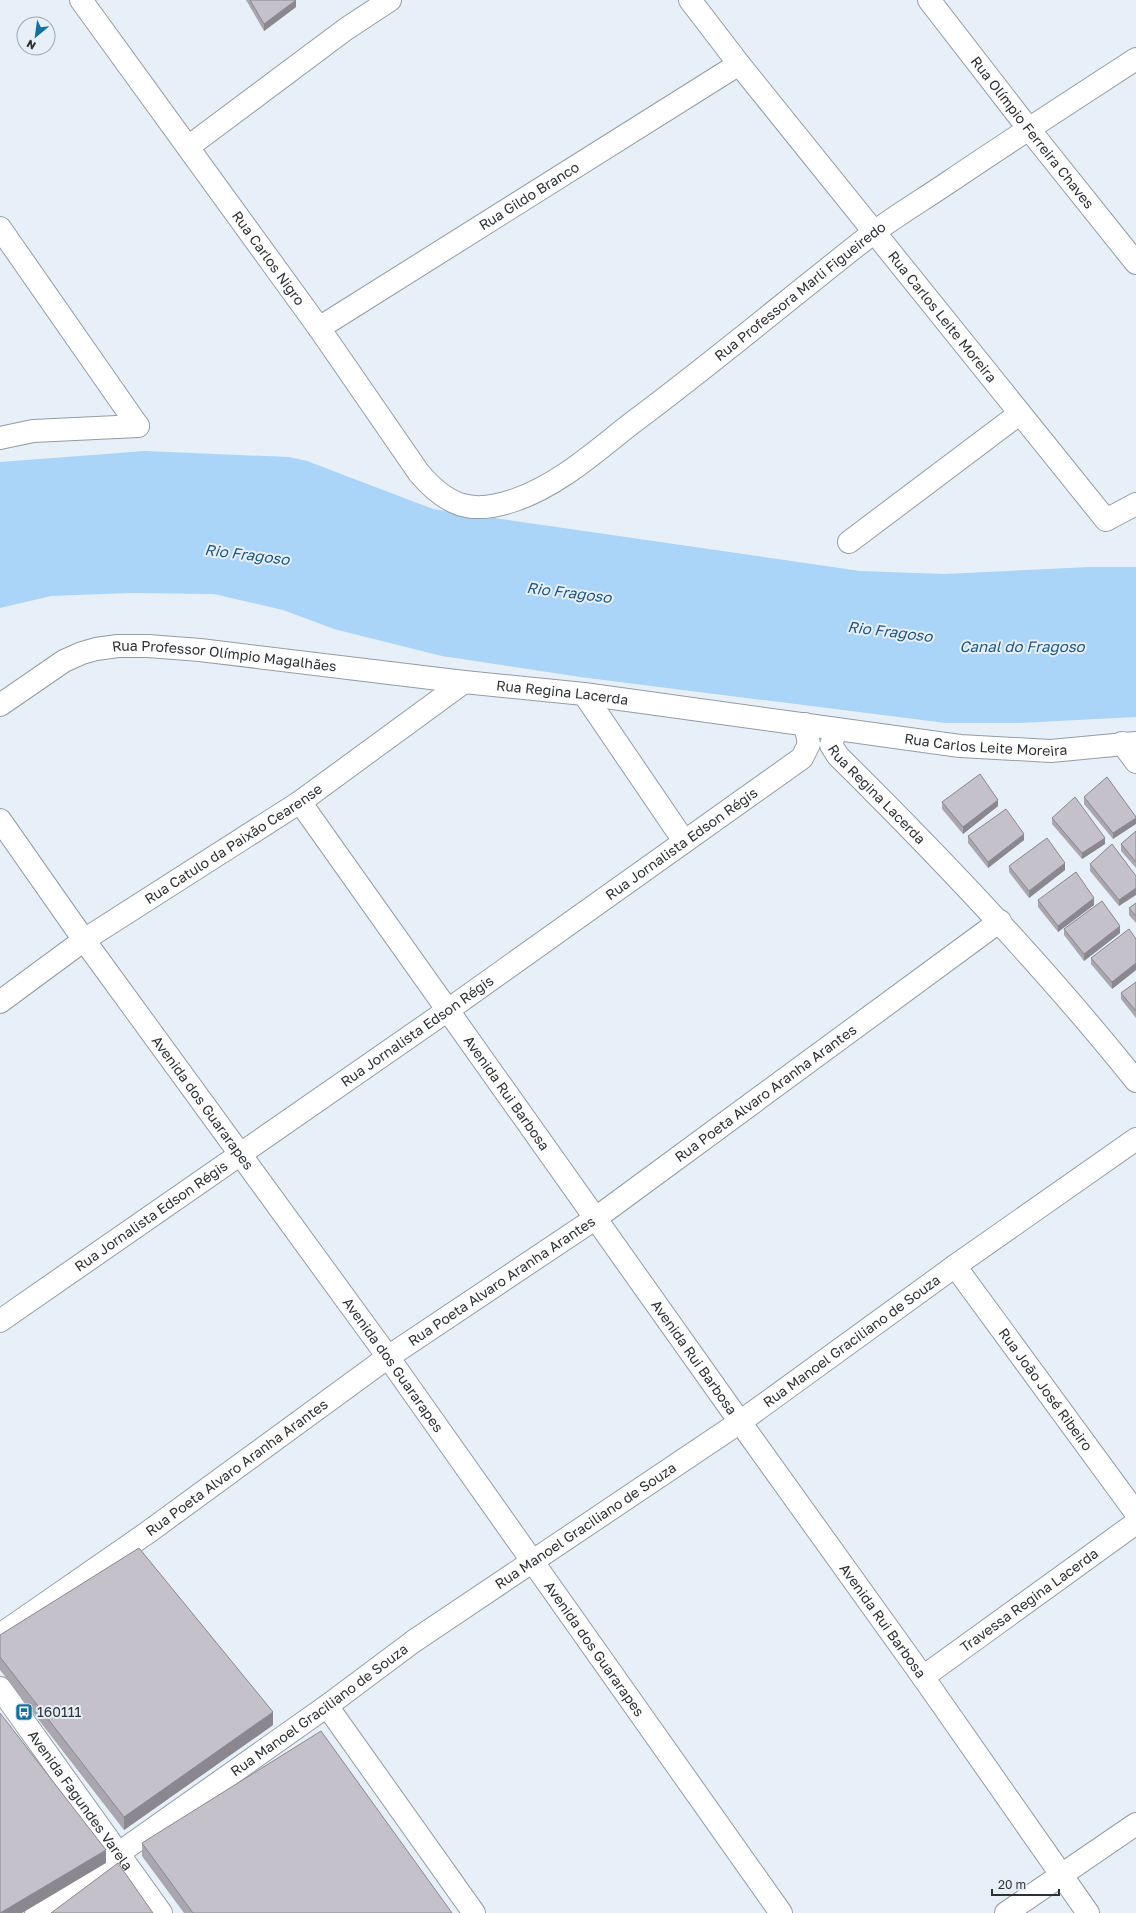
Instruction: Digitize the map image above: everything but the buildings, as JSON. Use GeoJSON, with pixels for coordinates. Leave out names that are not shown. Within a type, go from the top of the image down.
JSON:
{"type":"FeatureCollection","features":[{"type":"Feature","properties":{"kind":"street","name":"Rua Carlos Nigro"},"geometry":{"type":"LineString","coordinates":[[81,0],[319,328],[418,473],[440,495],[463,506]]}},
{"type":"Feature","properties":{"kind":"street"},"geometry":{"type":"LineString","coordinates":[[188,146],[340,34],[390,0]]}},
{"type":"Feature","properties":{"kind":"street","name":"Rua Carlos Leite Moreira"},"geometry":{"type":"LineString","coordinates":[[690,0],[739,64],[875,232],[1019,414],[1106,520],[1136,504]]}},
{"type":"Feature","properties":{"kind":"street","name":"Rua Olímpio Ferreira Chaves"},"geometry":{"type":"LineString","coordinates":[[929,0],[1028,128],[1136,263]]}},
{"type":"Feature","properties":{"kind":"street","name":"Rua Professora Marli Figueiredo"},"geometry":{"type":"LineString","coordinates":[[463,506],[477,508],[490,507],[514,500],[530,494],[568,472],[648,411],[875,232],[1028,128],[1136,59]]}},
{"type":"Feature","properties":{"kind":"street","name":"Rua Gildo Branco"},"geometry":{"type":"LineString","coordinates":[[319,328],[739,64]]}},
{"type":"Feature","properties":{"kind":"street"},"geometry":{"type":"LineString","coordinates":[[0,228],[138,426],[34,431],[0,438]]}},
{"type":"Feature","properties":{"kind":"street"},"geometry":{"type":"LineString","coordinates":[[849,542],[1019,414]]}},
{"type":"Feature","properties":{"kind":"street","name":"Rua Professor Olímpio Magalhães"},"geometry":{"type":"LineString","coordinates":[[0,704],[64,661],[96,649],[118,646],[148,646],[200,650],[464,682]]}},
{"type":"Feature","properties":{"kind":"street","name":"Rua Regina Lacerda"},"geometry":{"type":"LineString","coordinates":[[464,682],[584,694],[836,729],[831,745],[838,756],[1000,921],[1093,1027],[1136,1081]]}},
{"type":"Feature","properties":{"kind":"street","name":"Rua Catulo da Paixão Cearense"},"geometry":{"type":"LineString","coordinates":[[0,1002],[84,940],[300,802],[464,682]]}},
{"type":"Feature","properties":{"kind":"street"},"geometry":{"type":"LineString","coordinates":[[584,694],[684,842]]}},
{"type":"Feature","properties":{"kind":"street","name":"Rua Jornalista Edson Régis"},"geometry":{"type":"LineString","coordinates":[[0,1321],[448,1010],[802,758],[809,744],[805,724]]}},
{"type":"Feature","properties":{"kind":"street","name":"Rua Carlos Leite Moreira"},"geometry":{"type":"LineString","coordinates":[[836,729],[960,746],[1051,751],[1129,743]]}},
{"type":"Feature","properties":{"kind":"street"},"geometry":{"type":"LineString","coordinates":[[1129,743],[1136,762]]}},
{"type":"Feature","properties":{"kind":"street","name":"Avenida Rui Barbosa"},"geometry":{"type":"LineString","coordinates":[[300,802],[923,1677],[1088,1913]]}},
{"type":"Feature","properties":{"kind":"street","name":"Avenida dos Guararapes"},"geometry":{"type":"LineString","coordinates":[[0,820],[84,940],[388,1357],[780,1913]]}},
{"type":"Feature","properties":{"kind":"street","name":"Rua Poeta Alvaro Aranha Arantes"},"geometry":{"type":"LineString","coordinates":[[0,1635],[147,1533],[388,1357],[596,1218],[1000,921]]}},
{"type":"Feature","properties":{"kind":"street","name":"Rua Manoel Graciliano de Souza"},"geometry":{"type":"LineString","coordinates":[[36,1913],[327,1706],[414,1641],[533,1563],[740,1422],[955,1266],[1136,1140]]}},
{"type":"Feature","properties":{"kind":"street","name":"Rua João José Ribeiro"},"geometry":{"type":"LineString","coordinates":[[955,1266],[1136,1513]]}},
{"type":"Feature","properties":{"kind":"street","name":"Travessa Regina Lacerda"},"geometry":{"type":"LineString","coordinates":[[923,1677],[1136,1523]]}},
{"type":"Feature","properties":{"kind":"street","name":"Avenida Fagundes Varela"},"geometry":{"type":"LineString","coordinates":[[0,1688],[119,1853],[160,1913]]}},
{"type":"Feature","properties":{"kind":"street"},"geometry":{"type":"LineString","coordinates":[[327,1706],[474,1913]]}},
{"type":"Feature","properties":{"kind":"street"},"geometry":{"type":"LineString","coordinates":[[1006,1913],[1136,1824]]}},
{"type":"Feature","properties":{"kind":"water","name":"Canal do Fragoso"},"geometry":{"type":"Polygon","coordinates":[[[145,451],[289,457],[307,461],[433,509],[860,571],[945,574],[1090,567],[1136,567],[1136,717],[1019,723],[946,723],[580,677],[442,656],[334,629],[283,610],[214,594],[130,593],[51,596],[0,608],[0,462],[145,451]]]}},
{"type":"Feature","properties":{"kind":"place","name":"160111"},"geometry":{"type":"Point","coordinates":[24,1712]}},
{"type":"Feature","properties":{"kind":"water label","name":"Rio Fragoso"},"geometry":{"type":"Point","coordinates":[247,555]}},
{"type":"Feature","properties":{"kind":"water label","name":"Rio Fragoso"},"geometry":{"type":"Point","coordinates":[569,593]}},
{"type":"Feature","properties":{"kind":"water label","name":"Rio Fragoso"},"geometry":{"type":"Point","coordinates":[890,632]}}]}
